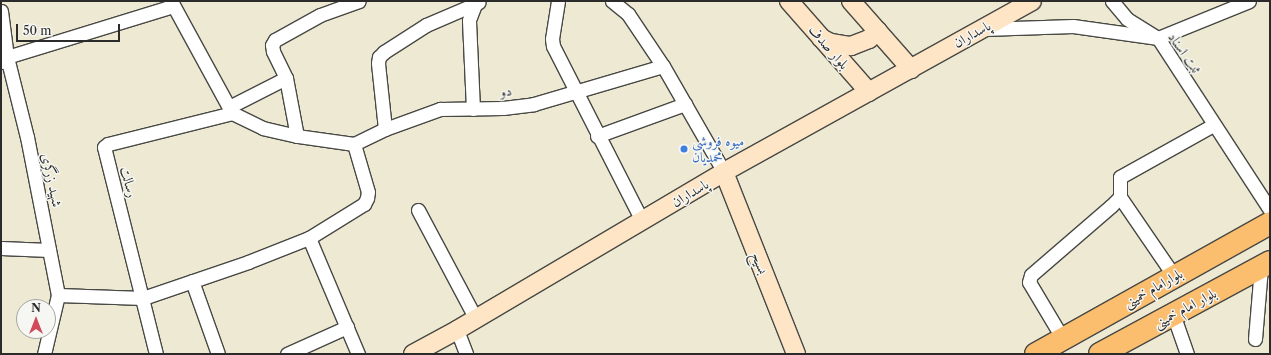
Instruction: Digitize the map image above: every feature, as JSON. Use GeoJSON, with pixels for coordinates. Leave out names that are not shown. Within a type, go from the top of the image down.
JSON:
{"type":"FeatureCollection","features":[{"type":"Feature","properties":{"kind":"highway","name":"بلوارامام خمینی"},"geometry":{"type":"LineString","coordinates":[[1036,354],[1270,223]]}},
{"type":"Feature","properties":{"kind":"highway","name":"بلوار امام خمینی"},"geometry":{"type":"LineString","coordinates":[[1100,354],[1265,264]]}},
{"type":"Feature","properties":{"kind":"street"},"geometry":{"type":"LineString","coordinates":[[297,136],[286,78],[273,51],[272,45],[276,40],[320,15],[359,1]]}},
{"type":"Feature","properties":{"kind":"street"},"geometry":{"type":"LineString","coordinates":[[558,1],[552,39],[553,46],[597,136],[642,221]]}},
{"type":"Feature","properties":{"kind":"street"},"geometry":{"type":"LineString","coordinates":[[612,1],[628,14],[663,66],[724,172]]}},
{"type":"Feature","properties":{"kind":"street","name":"بلوار صدف"},"geometry":{"type":"LineString","coordinates":[[789,1],[869,92]]}},
{"type":"Feature","properties":{"kind":"street"},"geometry":{"type":"LineString","coordinates":[[851,1],[911,69]]}},
{"type":"Feature","properties":{"kind":"street","name":"پاسداران"},"geometry":{"type":"LineString","coordinates":[[413,354],[476,319],[724,172],[1032,1]]}},
{"type":"Feature","properties":{"kind":"street"},"geometry":{"type":"LineString","coordinates":[[1112,1],[1127,19],[1158,38],[1249,1]]}},
{"type":"Feature","properties":{"kind":"street"},"geometry":{"type":"LineString","coordinates":[[473,109],[469,20],[478,2]]}},
{"type":"Feature","properties":{"kind":"street"},"geometry":{"type":"LineString","coordinates":[[385,129],[378,63],[380,57],[384,52],[426,25],[478,2]]}},
{"type":"Feature","properties":{"kind":"street"},"geometry":{"type":"LineString","coordinates":[[4,60],[172,3],[231,110],[263,128],[297,136],[354,144],[368,192],[364,204],[309,238],[248,262],[143,298],[58,295]]}},
{"type":"Feature","properties":{"kind":"street","name":"شهید زرگری"},"geometry":{"type":"LineString","coordinates":[[1,13],[4,60],[27,137],[58,295],[44,354]]}},
{"type":"Feature","properties":{"kind":"street","name":"ثبت اسناد"},"geometry":{"type":"LineString","coordinates":[[983,29],[1073,26],[1158,38],[1213,125],[1270,210]]}},
{"type":"Feature","properties":{"kind":"street"},"geometry":{"type":"LineString","coordinates":[[821,37],[831,43],[851,46],[869,39],[878,31]]}},
{"type":"Feature","properties":{"kind":"street","name":"دو"},"geometry":{"type":"LineString","coordinates":[[354,144],[385,129],[440,109],[503,108],[534,104],[663,66]]}},
{"type":"Feature","properties":{"kind":"street"},"geometry":{"type":"LineString","coordinates":[[231,110],[286,78]]}},
{"type":"Feature","properties":{"kind":"street"},"geometry":{"type":"LineString","coordinates":[[597,136],[685,104]]}},
{"type":"Feature","properties":{"kind":"street","name":"رسالت"},"geometry":{"type":"LineString","coordinates":[[156,354],[104,147],[108,144],[231,110]]}},
{"type":"Feature","properties":{"kind":"street"},"geometry":{"type":"LineString","coordinates":[[1174,276],[1120,197],[1120,177],[1213,125]]}},
{"type":"Feature","properties":{"kind":"street","name":"بسیح"},"geometry":{"type":"LineString","coordinates":[[724,172],[796,354]]}},
{"type":"Feature","properties":{"kind":"street"},"geometry":{"type":"LineString","coordinates":[[1063,339],[1029,282],[1031,275],[1112,206],[1120,197]]}},
{"type":"Feature","properties":{"kind":"street"},"geometry":{"type":"LineString","coordinates":[[418,210],[476,319]]}},
{"type":"Feature","properties":{"kind":"street"},"geometry":{"type":"LineString","coordinates":[[309,238],[358,354]]}},
{"type":"Feature","properties":{"kind":"street"},"geometry":{"type":"LineString","coordinates":[[1,248],[49,250]]}},
{"type":"Feature","properties":{"kind":"street"},"geometry":{"type":"LineString","coordinates":[[1255,339],[1265,264]]}},
{"type":"Feature","properties":{"kind":"street"},"geometry":{"type":"LineString","coordinates":[[192,281],[218,354]]}},
{"type":"Feature","properties":{"kind":"street"},"geometry":{"type":"LineString","coordinates":[[1173,314],[1187,354]]}},
{"type":"Feature","properties":{"kind":"street"},"geometry":{"type":"LineString","coordinates":[[287,354],[347,327]]}},
{"type":"Feature","properties":{"kind":"street"},"geometry":{"type":"LineString","coordinates":[[457,330],[466,354]]}},
{"type":"Feature","properties":{"kind":"place","name":"میوه فروشی محمدیان"},"geometry":{"type":"Point","coordinates":[684,149]}}]}
